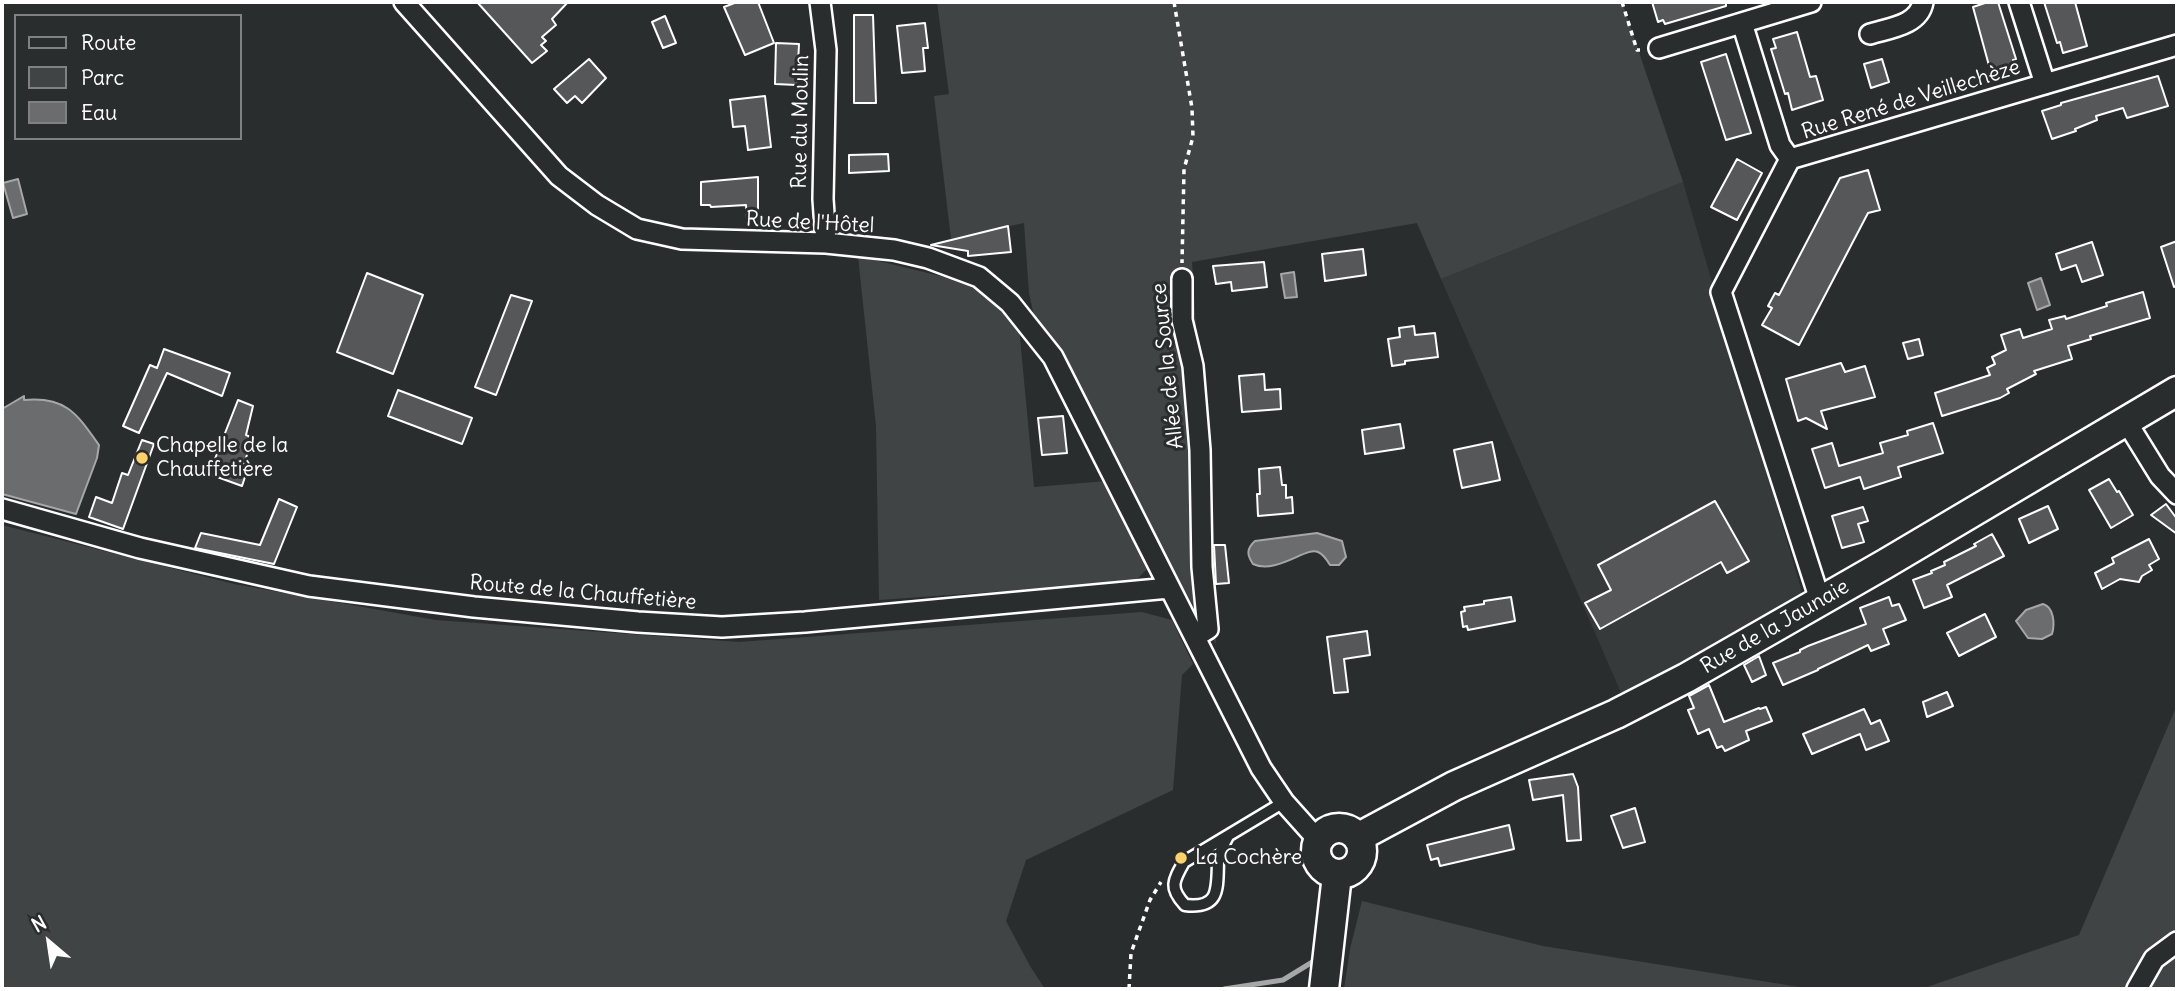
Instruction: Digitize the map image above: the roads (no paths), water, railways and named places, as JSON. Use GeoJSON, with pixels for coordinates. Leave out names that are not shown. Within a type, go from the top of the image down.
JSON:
{"type":"FeatureCollection","features":[{"type":"Feature","properties":{"kind":"main road","name":"Rue de la Jaunaie"},"geometry":{"type":"LineString","coordinates":[[1359,837],[1454,786],[1615,714],[1686,678],[2177,391]]}},
{"type":"Feature","properties":{"kind":"main road"},"geometry":{"type":"LineString","coordinates":[[1338,827],[1350,829],[1359,837],[1363,847],[1362,858],[1357,867],[1348,873],[1337,875],[1326,871],[1318,862],[1315,851],[1318,840],[1326,831],[1338,827]]}},
{"type":"Feature","properties":{"kind":"main road"},"geometry":{"type":"LineString","coordinates":[[1324,989],[1337,875]]}},
{"type":"Feature","properties":{"kind":"street","name":"Rue de l'Hôtel"},"geometry":{"type":"LineString","coordinates":[[404,2],[559,176],[597,205],[637,229],[682,239],[826,243],[894,250],[928,258],[979,277],[1010,303],[1053,357],[1261,768],[1283,802],[1318,840]]}},
{"type":"Feature","properties":{"kind":"street","name":"Rue du Moulin"},"geometry":{"type":"LineString","coordinates":[[820,2],[825,50],[823,199],[826,243]]}},
{"type":"Feature","properties":{"kind":"street"},"geometry":{"type":"LineString","coordinates":[[1660,48],[1811,2]]}},
{"type":"Feature","properties":{"kind":"street"},"geometry":{"type":"LineString","coordinates":[[1870,34],[1911,21],[1921,11],[1923,2]]}},
{"type":"Feature","properties":{"kind":"street"},"geometry":{"type":"LineString","coordinates":[[2019,2],[2046,84]]}},
{"type":"Feature","properties":{"kind":"street"},"geometry":{"type":"LineString","coordinates":[[1742,23],[1780,145],[1790,159]]}},
{"type":"Feature","properties":{"kind":"street","name":"Rue René de Veillechèze"},"geometry":{"type":"LineString","coordinates":[[1820,600],[1721,292],[1790,159],[2177,45]]}},
{"type":"Feature","properties":{"kind":"street","name":"Allée de la Source"},"geometry":{"type":"LineString","coordinates":[[1182,279],[1182,320],[1193,366],[1200,450],[1202,567],[1208,629],[1195,637]]}},
{"type":"Feature","properties":{"kind":"street"},"geometry":{"type":"LineString","coordinates":[[2126,421],[2161,477],[2176,490]]}},
{"type":"Feature","properties":{"kind":"street","name":"Route de la Chauffetière"},"geometry":{"type":"LineString","coordinates":[[2,509],[140,548],[309,586],[474,607],[638,622],[722,627],[805,622],[1169,588]]}},
{"type":"Feature","properties":{"kind":"street"},"geometry":{"type":"LineString","coordinates":[[2137,989],[2154,959],[2177,942]]}},
{"type":"Feature","properties":{"kind":"lane"},"geometry":{"type":"LineString","coordinates":[[1228,836],[1218,860],[1219,884],[1214,897],[1204,905],[1185,905],[1177,897],[1174,888],[1174,878],[1184,862],[1283,802]]}},
{"type":"Feature","properties":{"kind":"water"},"geometry":{"type":"Polygon","coordinates":[[[18,179],[27,214],[13,218],[3,183],[18,179]]]}},
{"type":"Feature","properties":{"kind":"water"},"geometry":{"type":"Polygon","coordinates":[[[1294,272],[1297,297],[1285,298],[1281,274],[1294,272]]]}},
{"type":"Feature","properties":{"kind":"water"},"geometry":{"type":"Polygon","coordinates":[[[2041,278],[2050,305],[2037,310],[2028,283],[2041,278]]]}},
{"type":"Feature","properties":{"kind":"water"},"geometry":{"type":"Polygon","coordinates":[[[24,396],[24,400],[50,401],[69,409],[99,445],[97,458],[76,514],[2,494],[2,409],[24,396]]]}},
{"type":"Feature","properties":{"kind":"water"},"geometry":{"type":"Polygon","coordinates":[[[1317,533],[1342,541],[1346,557],[1339,565],[1330,565],[1322,554],[1313,551],[1271,566],[1262,566],[1253,564],[1248,552],[1255,541],[1317,533]]]}},
{"type":"Feature","properties":{"kind":"water"},"geometry":{"type":"Polygon","coordinates":[[[2043,604],[2053,616],[2052,634],[2042,639],[2028,638],[2016,621],[2026,610],[2043,604]]]}},
{"type":"Feature","properties":{"kind":"waterway"},"geometry":{"type":"LineString","coordinates":[[1224,989],[1283,980],[1314,961]]}},
{"type":"Feature","properties":{"kind":"place","name":"Chapelle de la Chauffetière"},"geometry":{"type":"Point","coordinates":[142,458]}},
{"type":"Feature","properties":{"kind":"place","name":"La Cochère"},"geometry":{"type":"Point","coordinates":[1181,858]}}]}
